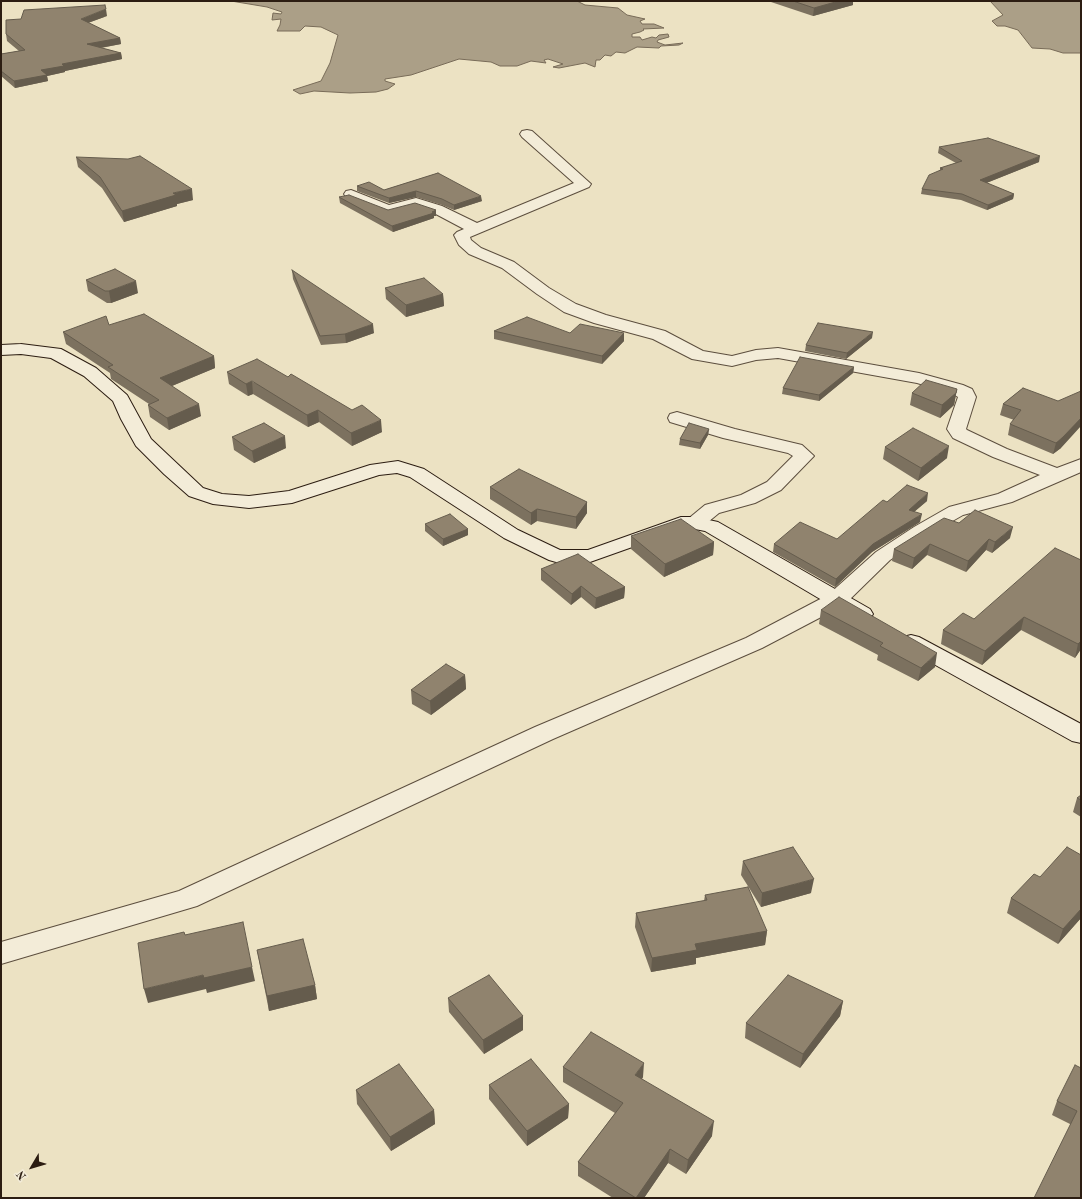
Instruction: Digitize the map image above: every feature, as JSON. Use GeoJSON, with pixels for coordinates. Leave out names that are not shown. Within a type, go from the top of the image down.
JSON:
{"type":"FeatureCollection","features":[{"type":"Feature","properties":{"kind":"street"},"geometry":{"type":"LineString","coordinates":[[526,134],[584,184],[462,235],[464,242],[475,251],[508,265],[543,291],[570,308],[600,319],[659,335],[698,355],[732,361],[756,355],[778,353],[919,378],[957,389],[966,393],[967,397],[956,429],[960,434],[1000,453],[1057,475]]}},
{"type":"Feature","properties":{"kind":"street"},"geometry":{"type":"LineString","coordinates":[[350,194],[389,210],[410,202],[416,202],[437,209],[476,229]]}},
{"type":"Feature","properties":{"kind":"street"},"geometry":{"type":"LineString","coordinates":[[1,350],[21,349],[55,353],[90,372],[121,399],[143,442],[171,470],[196,492],[220,500],[249,502],[292,497],[377,469],[398,467],[417,473],[511,534],[556,556],[590,556],[681,523],[695,522],[711,526],[836,600],[1081,736]]}},
{"type":"Feature","properties":{"kind":"street"},"geometry":{"type":"LineString","coordinates":[[677,418],[730,434],[795,449],[804,456],[774,486],[748,499],[712,509],[695,522]]}},
{"type":"Feature","properties":{"kind":"street"},"geometry":{"type":"LineString","coordinates":[[1,953],[187,899],[544,733],[754,643],[836,600],[883,556],[921,531],[956,511],[1005,498],[1081,464]]}},
{"type":"Feature","properties":{"kind":"shaded area"},"geometry":{"type":"Polygon","coordinates":[[[231,1],[577,1],[585,5],[618,8],[627,15],[645,19],[640,21],[642,24],[654,24],[664,28],[643,29],[644,30],[640,32],[632,34],[632,37],[640,37],[642,40],[668,34],[669,37],[658,40],[657,42],[665,45],[683,43],[679,45],[661,46],[659,48],[637,47],[625,53],[616,52],[611,56],[605,55],[600,60],[596,60],[595,67],[585,63],[559,68],[553,67],[563,64],[548,59],[544,60],[546,63],[531,61],[517,66],[500,66],[491,62],[459,59],[411,75],[385,79],[385,81],[395,84],[388,89],[376,92],[350,93],[314,91],[300,94],[293,90],[321,81],[330,63],[338,35],[321,27],[305,26],[300,31],[277,31],[281,19],[272,20],[273,13],[281,14],[282,12],[267,7],[231,1]]]}},
{"type":"Feature","properties":{"kind":"shaded area"},"geometry":{"type":"Polygon","coordinates":[[[990,1],[1081,1],[1081,53],[1063,53],[1050,49],[1032,48],[1018,30],[1005,26],[997,26],[992,21],[1003,15],[990,1]]]}},
{"type":"Feature","properties":{"kind":"building"},"geometry":{"type":"Polygon","coordinates":[[[793,1],[839,1],[814,8],[793,1]]]}},
{"type":"Feature","properties":{"kind":"building"},"geometry":{"type":"Polygon","coordinates":[[[105,5],[106,9],[81,19],[120,38],[87,44],[121,53],[62,64],[64,66],[41,70],[47,75],[14,81],[1,71],[1,54],[25,50],[6,34],[6,20],[21,19],[24,10],[105,5]]]}},
{"type":"Feature","properties":{"kind":"building"},"geometry":{"type":"Polygon","coordinates":[[[988,138],[1040,156],[980,180],[1014,194],[988,205],[962,194],[922,189],[929,175],[943,169],[940,168],[962,161],[939,147],[988,138]]]}},
{"type":"Feature","properties":{"kind":"building"},"geometry":{"type":"Polygon","coordinates":[[[140,156],[192,189],[173,193],[176,195],[122,211],[100,177],[76,157],[128,159],[140,156]]]}},
{"type":"Feature","properties":{"kind":"building"},"geometry":{"type":"Polygon","coordinates":[[[438,173],[481,196],[454,205],[442,199],[416,191],[389,198],[357,186],[369,182],[384,190],[438,173]]]}},
{"type":"Feature","properties":{"kind":"building"},"geometry":{"type":"Polygon","coordinates":[[[349,195],[388,210],[415,203],[436,210],[432,212],[434,213],[392,226],[339,197],[349,195]]]}},
{"type":"Feature","properties":{"kind":"building"},"geometry":{"type":"Polygon","coordinates":[[[115,269],[136,281],[109,291],[105,291],[86,280],[115,269]]]}},
{"type":"Feature","properties":{"kind":"building"},"geometry":{"type":"Polygon","coordinates":[[[292,270],[373,324],[345,334],[320,336],[292,270]]]}},
{"type":"Feature","properties":{"kind":"building"},"geometry":{"type":"Polygon","coordinates":[[[424,278],[443,294],[406,305],[385,288],[424,278]]]}},
{"type":"Feature","properties":{"kind":"building"},"geometry":{"type":"Polygon","coordinates":[[[144,314],[214,356],[160,378],[199,404],[167,418],[148,405],[159,400],[108,367],[113,365],[63,332],[106,316],[109,325],[144,314]]]}},
{"type":"Feature","properties":{"kind":"building"},"geometry":{"type":"Polygon","coordinates":[[[527,317],[570,333],[580,324],[624,333],[602,356],[494,331],[527,317]]]}},
{"type":"Feature","properties":{"kind":"building"},"geometry":{"type":"Polygon","coordinates":[[[818,323],[873,332],[847,353],[806,345],[818,323]]]}},
{"type":"Feature","properties":{"kind":"building"},"geometry":{"type":"Polygon","coordinates":[[[800,357],[854,367],[819,395],[783,388],[800,357]]]}},
{"type":"Feature","properties":{"kind":"building"},"geometry":{"type":"Polygon","coordinates":[[[257,359],[288,377],[291,374],[352,410],[362,405],[381,420],[351,433],[318,410],[307,415],[252,381],[246,384],[227,372],[257,359]]]}},
{"type":"Feature","properties":{"kind":"building"},"geometry":{"type":"Polygon","coordinates":[[[926,380],[957,389],[956,393],[942,405],[912,393],[926,380]]]}},
{"type":"Feature","properties":{"kind":"building"},"geometry":{"type":"Polygon","coordinates":[[[1023,388],[1058,401],[1081,391],[1081,418],[1056,443],[1010,424],[1021,410],[1003,404],[1023,388]]]}},
{"type":"Feature","properties":{"kind":"building"},"geometry":{"type":"Polygon","coordinates":[[[264,423],[285,436],[252,451],[232,437],[264,423]]]}},
{"type":"Feature","properties":{"kind":"building"},"geometry":{"type":"Polygon","coordinates":[[[689,423],[709,429],[700,443],[680,439],[689,423]]]}},
{"type":"Feature","properties":{"kind":"building"},"geometry":{"type":"Polygon","coordinates":[[[913,428],[949,446],[921,468],[885,447],[913,428]]]}},
{"type":"Feature","properties":{"kind":"building"},"geometry":{"type":"Polygon","coordinates":[[[519,469],[587,502],[576,517],[537,509],[531,513],[490,487],[519,469]]]}},
{"type":"Feature","properties":{"kind":"building"},"geometry":{"type":"Polygon","coordinates":[[[907,485],[928,493],[909,510],[922,514],[873,544],[836,579],[774,544],[800,522],[837,539],[883,500],[887,502],[907,485]]]}},
{"type":"Feature","properties":{"kind":"building"},"geometry":{"type":"Polygon","coordinates":[[[975,510],[1013,527],[995,542],[989,539],[968,561],[930,544],[914,558],[894,549],[944,518],[959,523],[975,510]]]}},
{"type":"Feature","properties":{"kind":"building"},"geometry":{"type":"Polygon","coordinates":[[[450,514],[468,529],[443,539],[425,524],[450,514]]]}},
{"type":"Feature","properties":{"kind":"building"},"geometry":{"type":"Polygon","coordinates":[[[681,519],[714,542],[665,564],[631,536],[681,519]]]}},
{"type":"Feature","properties":{"kind":"building"},"geometry":{"type":"Polygon","coordinates":[[[1055,548],[1081,560],[1081,641],[1078,644],[1024,617],[985,651],[943,630],[963,613],[974,619],[1055,548]]]}},
{"type":"Feature","properties":{"kind":"building"},"geometry":{"type":"Polygon","coordinates":[[[578,554],[625,587],[596,598],[581,586],[572,594],[541,569],[578,554]]]}},
{"type":"Feature","properties":{"kind":"building"},"geometry":{"type":"Polygon","coordinates":[[[839,597],[937,653],[921,668],[880,646],[883,643],[821,610],[839,597]]]}},
{"type":"Feature","properties":{"kind":"building"},"geometry":{"type":"Polygon","coordinates":[[[446,664],[465,675],[430,701],[411,690],[446,664]]]}},
{"type":"Feature","properties":{"kind":"building"},"geometry":{"type":"Polygon","coordinates":[[[793,847],[814,879],[762,893],[743,861],[793,847]]]}},
{"type":"Feature","properties":{"kind":"building"},"geometry":{"type":"Polygon","coordinates":[[[1067,847],[1081,855],[1081,909],[1063,929],[1011,898],[1034,874],[1040,877],[1067,847]]]}},
{"type":"Feature","properties":{"kind":"building"},"geometry":{"type":"Polygon","coordinates":[[[748,887],[767,931],[695,944],[697,950],[652,958],[636,913],[707,900],[705,895],[748,887]]]}},
{"type":"Feature","properties":{"kind":"building"},"geometry":{"type":"Polygon","coordinates":[[[243,922],[252,967],[204,978],[203,975],[144,989],[138,943],[184,932],[185,935],[243,922]]]}},
{"type":"Feature","properties":{"kind":"building"},"geometry":{"type":"Polygon","coordinates":[[[303,939],[315,985],[267,996],[257,950],[303,939]]]}},
{"type":"Feature","properties":{"kind":"building"},"geometry":{"type":"Polygon","coordinates":[[[489,975],[523,1016],[483,1040],[448,998],[489,975]]]}},
{"type":"Feature","properties":{"kind":"building"},"geometry":{"type":"Polygon","coordinates":[[[788,975],[843,1001],[803,1054],[746,1023],[788,975]]]}},
{"type":"Feature","properties":{"kind":"building"},"geometry":{"type":"Polygon","coordinates":[[[591,1032],[644,1063],[635,1075],[714,1121],[688,1160],[670,1149],[636,1198],[578,1162],[623,1103],[563,1067],[591,1032]]]}},
{"type":"Feature","properties":{"kind":"building"},"geometry":{"type":"Polygon","coordinates":[[[531,1059],[569,1104],[527,1131],[489,1085],[531,1059]]]}},
{"type":"Feature","properties":{"kind":"building"},"geometry":{"type":"Polygon","coordinates":[[[399,1064],[434,1110],[390,1137],[356,1090],[399,1064]]]}},
{"type":"Feature","properties":{"kind":"building"},"geometry":{"type":"Polygon","coordinates":[[[1075,1065],[1081,1068],[1081,1198],[1034,1198],[1077,1111],[1057,1101],[1075,1065]]]}}]}
